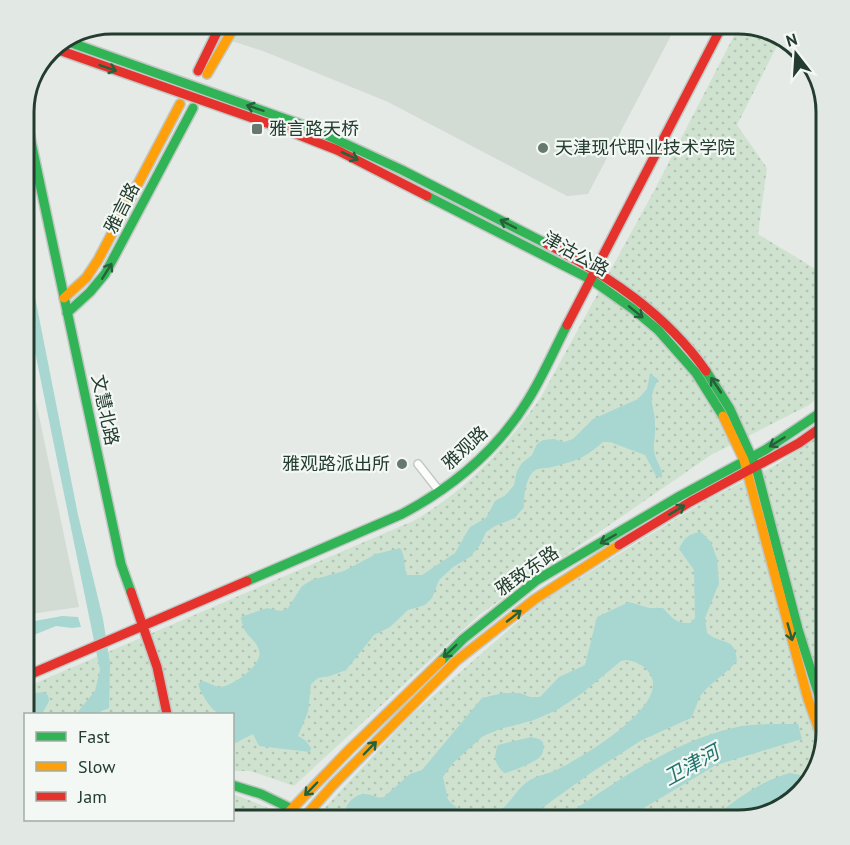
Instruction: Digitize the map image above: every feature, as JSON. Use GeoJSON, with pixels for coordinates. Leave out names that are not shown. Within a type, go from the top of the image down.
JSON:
{"type":"FeatureCollection","features":[{"type":"Feature","properties":{"kind":"main road"},"geometry":{"type":"LineString","coordinates":[[216,35],[202,72],[230,35]]}},
{"type":"Feature","properties":{"kind":"main road","name":"雅观路"},"geometry":{"type":"LineString","coordinates":[[35,670],[409,508],[439,491],[476,459],[520,408],[536,380],[593,275],[716,35]]}},
{"type":"Feature","properties":{"kind":"main road","name":"津沽公路"},"geometry":{"type":"LineString","coordinates":[[75,44],[337,139],[449,194],[640,301],[679,337],[718,387],[737,422],[816,686]]}},
{"type":"Feature","properties":{"kind":"main road","name":"津沽公路"},"geometry":{"type":"LineString","coordinates":[[64,52],[337,150],[593,275]]}},
{"type":"Feature","properties":{"kind":"main road","name":"雅言路"},"geometry":{"type":"LineString","coordinates":[[64,298],[79,286],[98,260],[180,104]]}},
{"type":"Feature","properties":{"kind":"main road","name":"雅言路"},"geometry":{"type":"LineString","coordinates":[[67,313],[90,292],[105,274],[193,108]]}},
{"type":"Feature","properties":{"kind":"main road","name":"文慧北路"},"geometry":{"type":"LineString","coordinates":[[35,161],[122,564],[153,668],[162,713]]}},
{"type":"Feature","properties":{"kind":"main road","name":"文慧北路"},"geometry":{"type":"LineString","coordinates":[[35,184],[110,535],[124,591],[157,667],[167,713]]}},
{"type":"Feature","properties":{"kind":"main road","name":"雅致东路"},"geometry":{"type":"LineString","coordinates":[[291,810],[463,639],[537,580],[748,458],[816,415]]}},
{"type":"Feature","properties":{"kind":"main road","name":"雅致东路"},"geometry":{"type":"LineString","coordinates":[[311,810],[456,662],[536,599],[604,554],[690,502],[799,443],[816,431]]}},
{"type":"Feature","properties":{"kind":"main road","name":"津沽公路"},"geometry":{"type":"LineString","coordinates":[[751,469],[808,699],[816,722]]}},
{"type":"Feature","properties":{"kind":"main road"},"geometry":{"type":"LineString","coordinates":[[234,786],[261,794],[286,810]]}},
{"type":"Feature","properties":{"kind":"main road"},"geometry":{"type":"LineString","coordinates":[[234,791],[256,797],[285,810]]}},
{"type":"Feature","properties":{"kind":"street"},"geometry":{"type":"LineString","coordinates":[[418,464],[439,491]]}},
{"type":"Feature","properties":{"kind":"shaded area","name":"天津现代职业技术学院"},"geometry":{"type":"Polygon","coordinates":[[[213,35],[671,35],[588,194],[567,196],[388,102],[263,51],[213,35]]]}},
{"type":"Feature","properties":{"kind":"shaded area"},"geometry":{"type":"Polygon","coordinates":[[[35,397],[79,607],[35,613],[35,397]]]}},
{"type":"Feature","properties":{"kind":"green space"},"geometry":{"type":"Polygon","coordinates":[[[734,35],[758,37],[777,46],[737,125],[767,168],[758,234],[816,269],[816,399],[809,405],[711,455],[479,615],[294,786],[250,771],[234,771],[234,713],[35,713],[35,683],[413,521],[468,482],[514,433],[541,397],[655,189],[734,35]]]}},
{"type":"Feature","properties":{"kind":"green space"},"geometry":{"type":"Polygon","coordinates":[[[816,437],[816,733],[813,753],[807,767],[789,791],[763,806],[738,810],[323,810],[410,716],[539,603],[705,501],[776,465],[816,437]]]}},
{"type":"Feature","properties":{"kind":"green space"},"geometry":{"type":"Polygon","coordinates":[[[234,794],[270,810],[234,810],[234,794]]]}},
{"type":"Feature","properties":{"kind":"water"},"geometry":{"type":"Polygon","coordinates":[[[35,297],[78,515],[103,619],[110,663],[109,708],[96,713],[77,713],[95,691],[100,670],[35,352],[35,297]]]}},
{"type":"Feature","properties":{"kind":"water"},"geometry":{"type":"Polygon","coordinates":[[[650,374],[658,379],[652,394],[655,418],[654,451],[662,471],[662,478],[656,476],[645,455],[610,442],[603,442],[574,461],[536,470],[531,474],[527,483],[524,507],[515,518],[486,532],[480,545],[470,557],[453,567],[439,580],[432,598],[425,605],[408,610],[390,627],[374,635],[346,670],[318,678],[311,684],[308,712],[298,736],[305,740],[311,748],[310,752],[259,746],[253,734],[234,742],[234,713],[215,711],[198,684],[202,681],[218,687],[226,686],[239,679],[257,662],[259,650],[244,629],[241,617],[267,608],[281,611],[288,608],[302,586],[312,580],[344,571],[376,554],[400,548],[407,575],[422,575],[455,553],[470,527],[486,518],[495,501],[506,495],[514,485],[517,471],[522,463],[532,455],[537,444],[543,440],[554,439],[564,442],[573,439],[593,419],[638,399],[647,389],[650,374]]]}},
{"type":"Feature","properties":{"kind":"water"},"geometry":{"type":"Polygon","coordinates":[[[701,532],[711,542],[717,559],[719,583],[705,618],[707,633],[731,645],[736,653],[737,661],[701,695],[691,718],[642,740],[539,810],[501,810],[527,782],[554,771],[598,746],[616,733],[645,705],[652,691],[652,678],[642,666],[627,660],[621,661],[581,694],[557,710],[534,720],[483,736],[453,763],[443,777],[448,800],[460,810],[345,810],[352,799],[365,794],[384,797],[410,774],[422,770],[482,698],[503,693],[520,693],[530,697],[540,697],[559,677],[585,665],[597,617],[629,602],[649,608],[663,608],[677,621],[690,623],[695,618],[694,570],[679,549],[690,535],[701,532]]]}},
{"type":"Feature","properties":{"kind":"water"},"geometry":{"type":"Polygon","coordinates":[[[62,616],[78,617],[81,627],[56,626],[35,635],[35,621],[62,616]]]}},
{"type":"Feature","properties":{"kind":"water"},"geometry":{"type":"Polygon","coordinates":[[[43,692],[48,695],[49,701],[43,713],[35,713],[35,693],[43,692]]]}},
{"type":"Feature","properties":{"kind":"water","name":"卫津河"},"geometry":{"type":"Polygon","coordinates":[[[798,724],[802,739],[716,765],[640,810],[575,810],[620,779],[664,754],[710,735],[746,726],[798,724]]]}},
{"type":"Feature","properties":{"kind":"water"},"geometry":{"type":"Polygon","coordinates":[[[531,737],[543,742],[543,750],[538,759],[504,773],[496,760],[498,745],[531,737]]]}},
{"type":"Feature","properties":{"kind":"water"},"geometry":{"type":"Polygon","coordinates":[[[790,773],[801,777],[789,791],[763,806],[753,809],[723,810],[757,786],[790,773]]]}},
{"type":"Feature","properties":{"kind":"traffic: fast"},"geometry":{"type":"LineString","coordinates":[[75,44],[311,128],[402,170],[547,244]]}},
{"type":"Feature","properties":{"kind":"traffic: fast"},"geometry":{"type":"LineString","coordinates":[[67,313],[90,292],[105,274],[193,108]]}},
{"type":"Feature","properties":{"kind":"traffic: fast"},"geometry":{"type":"LineString","coordinates":[[35,161],[121,564],[131,592]]}},
{"type":"Feature","properties":{"kind":"traffic: fast"},"geometry":{"type":"LineString","coordinates":[[427,196],[592,280],[633,309],[658,330],[696,373],[723,416]]}},
{"type":"Feature","properties":{"kind":"traffic: fast"},"geometry":{"type":"LineString","coordinates":[[247,581],[402,514],[456,479],[503,435],[516,418],[539,382],[567,325]]}},
{"type":"Feature","properties":{"kind":"traffic: fast"},"geometry":{"type":"LineString","coordinates":[[706,371],[730,409],[756,467],[798,629],[816,686]]}},
{"type":"Feature","properties":{"kind":"traffic: fast"},"geometry":{"type":"LineString","coordinates":[[441,661],[463,639],[537,580],[680,496],[765,450],[816,416]]}},
{"type":"Feature","properties":{"kind":"traffic: fast"},"geometry":{"type":"LineString","coordinates":[[234,786],[261,794],[292,809]]}},
{"type":"Feature","properties":{"kind":"traffic: slow"},"geometry":{"type":"LineString","coordinates":[[207,74],[230,35]]}},
{"type":"Feature","properties":{"kind":"traffic: slow"},"geometry":{"type":"LineString","coordinates":[[64,298],[86,278],[98,260],[180,104]]}},
{"type":"Feature","properties":{"kind":"traffic: slow"},"geometry":{"type":"LineString","coordinates":[[723,416],[744,460],[816,722]]}},
{"type":"Feature","properties":{"kind":"traffic: slow"},"geometry":{"type":"LineString","coordinates":[[311,810],[456,661],[535,599],[619,545]]}},
{"type":"Feature","properties":{"kind":"traffic: slow"},"geometry":{"type":"LineString","coordinates":[[291,810],[441,661]]}},
{"type":"Feature","properties":{"kind":"traffic: jam"},"geometry":{"type":"LineString","coordinates":[[198,71],[216,35]]}},
{"type":"Feature","properties":{"kind":"traffic: jam"},"geometry":{"type":"LineString","coordinates":[[567,325],[717,35]]}},
{"type":"Feature","properties":{"kind":"traffic: jam"},"geometry":{"type":"LineString","coordinates":[[64,52],[337,150],[427,196]]}},
{"type":"Feature","properties":{"kind":"traffic: jam"},"geometry":{"type":"LineString","coordinates":[[547,244],[592,269],[635,298],[673,332],[706,371]]}},
{"type":"Feature","properties":{"kind":"traffic: jam"},"geometry":{"type":"LineString","coordinates":[[619,545],[690,502],[799,443],[816,431]]}},
{"type":"Feature","properties":{"kind":"traffic: jam"},"geometry":{"type":"LineString","coordinates":[[35,672],[247,581]]}},
{"type":"Feature","properties":{"kind":"traffic: jam"},"geometry":{"type":"LineString","coordinates":[[131,592],[157,667],[167,713]]}},
{"type":"Feature","properties":{"kind":"place","name":"雅言路天桥"},"geometry":{"type":"Point","coordinates":[257,129]}},
{"type":"Feature","properties":{"kind":"place","name":"天津现代职业技术学院"},"geometry":{"type":"Point","coordinates":[543,148]}},
{"type":"Feature","properties":{"kind":"place","name":"雅观路派出所"},"geometry":{"type":"Point","coordinates":[402,464]}}]}
